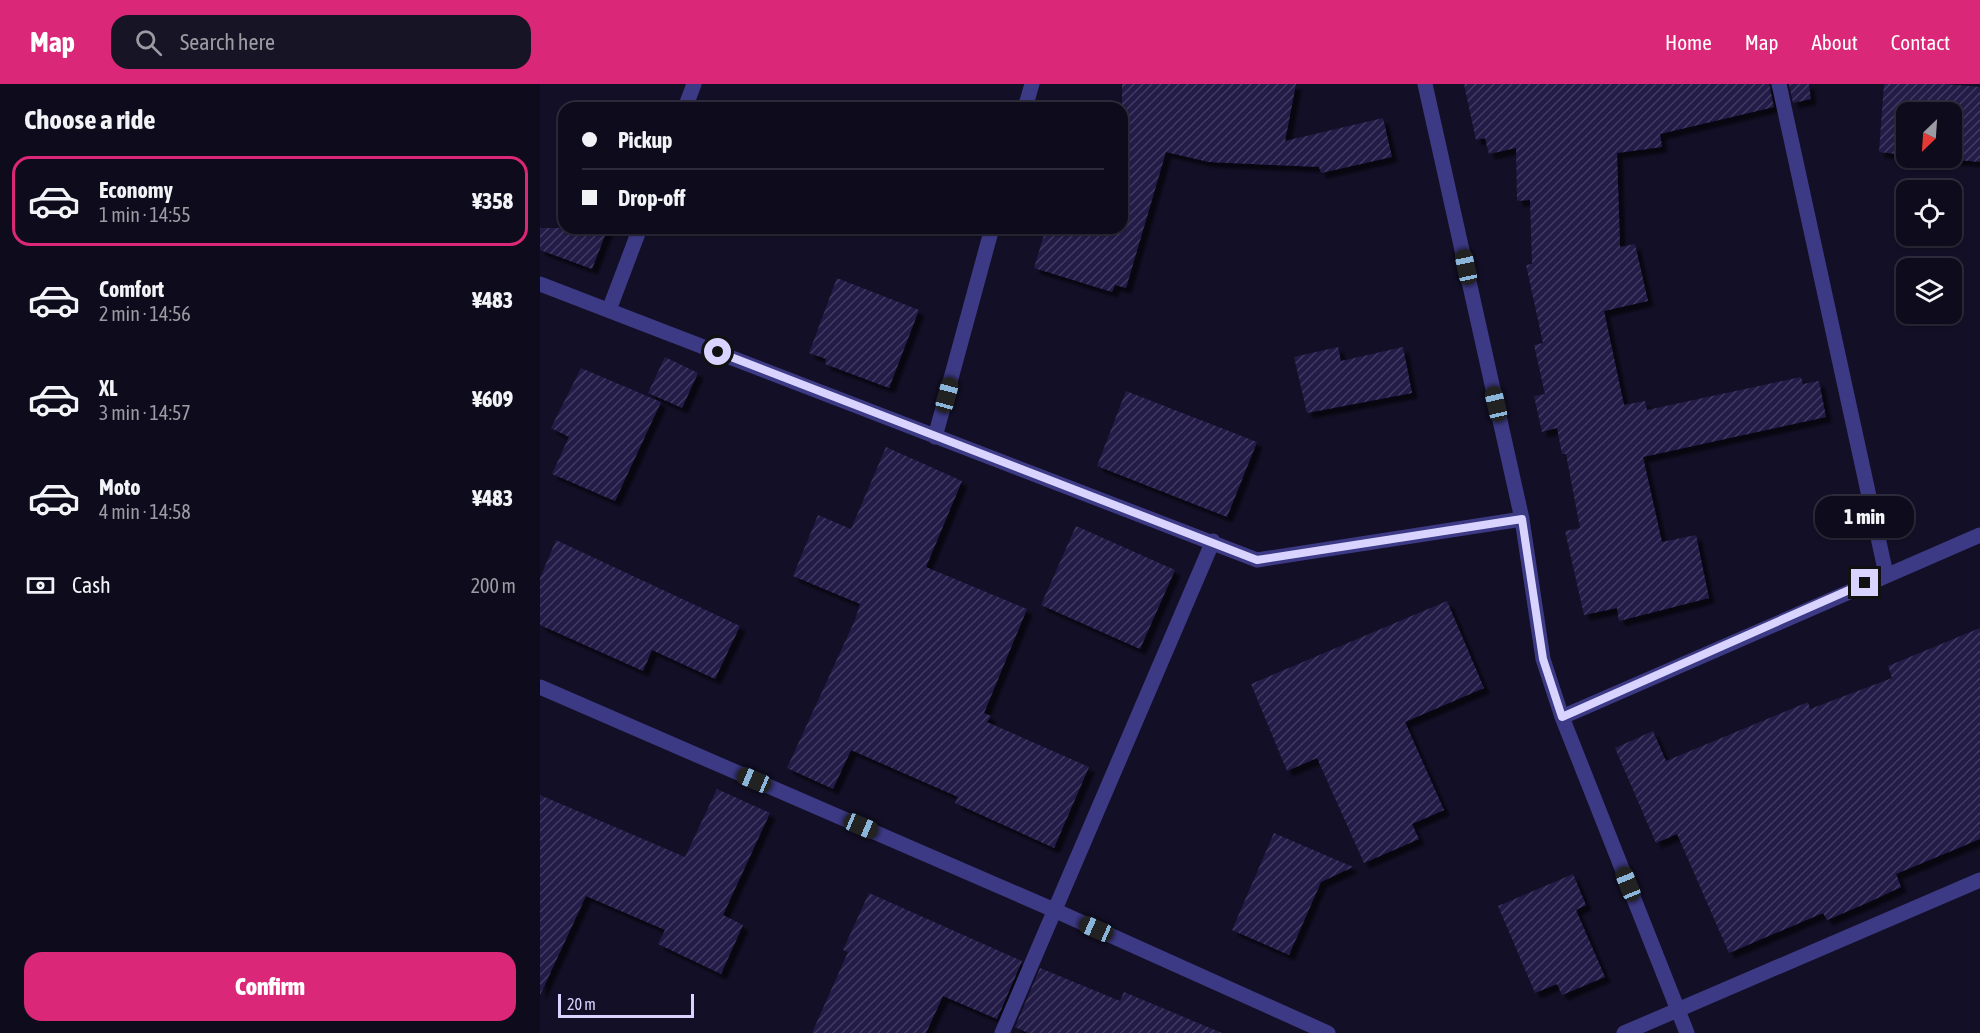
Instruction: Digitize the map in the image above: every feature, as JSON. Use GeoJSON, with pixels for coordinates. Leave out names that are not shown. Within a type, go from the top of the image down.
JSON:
{"type":"FeatureCollection","features":[{"type":"Feature","properties":{"kind":"street"},"geometry":{"type":"LineString","coordinates":[[687,102],[694,84]]}},
{"type":"Feature","properties":{"kind":"street"},"geometry":{"type":"LineString","coordinates":[[1027,102],[1032,84]]}},
{"type":"Feature","properties":{"kind":"street"},"geometry":{"type":"LineString","coordinates":[[1425,84],[1522,519],[1543,659],[1562,717],[1687,1033]]}},
{"type":"Feature","properties":{"kind":"street"},"geometry":{"type":"LineString","coordinates":[[1779,84],[1886,574]]}},
{"type":"Feature","properties":{"kind":"street"},"geometry":{"type":"LineString","coordinates":[[609,310],[638,234]]}},
{"type":"Feature","properties":{"kind":"street"},"geometry":{"type":"LineString","coordinates":[[935,437],[990,234]]}},
{"type":"Feature","properties":{"kind":"street"},"geometry":{"type":"LineString","coordinates":[[540,284],[935,437],[1213,541],[1257,560],[1522,519]]}},
{"type":"Feature","properties":{"kind":"street"},"geometry":{"type":"LineString","coordinates":[[1562,717],[1980,535]]}},
{"type":"Feature","properties":{"kind":"street"},"geometry":{"type":"LineString","coordinates":[[1002,1033],[1213,541]]}},
{"type":"Feature","properties":{"kind":"street"},"geometry":{"type":"LineString","coordinates":[[540,687],[1054,910],[1328,1033]]}},
{"type":"Feature","properties":{"kind":"street"},"geometry":{"type":"LineString","coordinates":[[1624,1033],[1980,880]]}},
{"type":"Feature","properties":{"kind":"building"},"geometry":{"type":"Polygon","coordinates":[[[1122,84],[1296,84],[1285,141],[1383,118],[1392,157],[1321,173],[1319,167],[1209,162],[1166,152],[1126,288],[1115,285],[1112,292],[1034,268],[1044,234],[1128,234],[1128,102],[1122,102],[1122,84]]]}},
{"type":"Feature","properties":{"kind":"building"},"geometry":{"type":"Polygon","coordinates":[[[1464,84],[1769,84],[1774,107],[1660,134],[1662,147],[1617,153],[1620,247],[1635,244],[1648,301],[1604,311],[1624,405],[1645,401],[1647,410],[1801,377],[1803,384],[1819,381],[1826,417],[1643,457],[1662,542],[1696,535],[1709,598],[1619,621],[1617,608],[1584,615],[1565,531],[1580,528],[1566,454],[1562,454],[1557,428],[1542,432],[1534,396],[1545,394],[1534,345],[1543,343],[1526,265],[1532,264],[1530,200],[1517,201],[1516,148],[1489,154],[1485,138],[1476,140],[1464,84]]]}},
{"type":"Feature","properties":{"kind":"building"},"geometry":{"type":"Polygon","coordinates":[[[1789,84],[1809,84],[1811,99],[1793,103],[1789,84]]]}},
{"type":"Feature","properties":{"kind":"building"},"geometry":{"type":"Polygon","coordinates":[[[1884,84],[1944,84],[1980,87],[1980,162],[1962,160],[1962,102],[1896,102],[1896,154],[1879,152],[1884,84]]]}},
{"type":"Feature","properties":{"kind":"building"},"geometry":{"type":"Polygon","coordinates":[[[540,228],[558,228],[558,234],[606,234],[592,269],[540,250],[540,228]]]}},
{"type":"Feature","properties":{"kind":"building"},"geometry":{"type":"Polygon","coordinates":[[[837,278],[919,310],[889,388],[825,364],[826,359],[809,353],[837,278]]]}},
{"type":"Feature","properties":{"kind":"building"},"geometry":{"type":"Polygon","coordinates":[[[1338,347],[1341,361],[1403,347],[1412,393],[1307,413],[1294,357],[1338,347]]]}},
{"type":"Feature","properties":{"kind":"building"},"geometry":{"type":"Polygon","coordinates":[[[665,357],[698,373],[682,408],[648,393],[665,357]]]}},
{"type":"Feature","properties":{"kind":"building"},"geometry":{"type":"Polygon","coordinates":[[[581,368],[661,402],[615,501],[552,474],[569,437],[551,428],[581,368]]]}},
{"type":"Feature","properties":{"kind":"building"},"geometry":{"type":"Polygon","coordinates":[[[1126,391],[1257,442],[1227,517],[1097,466],[1126,391]]]}},
{"type":"Feature","properties":{"kind":"building"},"geometry":{"type":"Polygon","coordinates":[[[886,447],[962,481],[926,567],[1027,609],[984,713],[991,716],[987,722],[1089,767],[1054,848],[955,803],[958,797],[851,750],[833,789],[787,768],[855,620],[860,604],[793,576],[818,515],[851,529],[886,447]]]}},
{"type":"Feature","properties":{"kind":"building"},"geometry":{"type":"Polygon","coordinates":[[[1076,526],[1175,570],[1140,649],[1041,605],[1076,526]]]}},
{"type":"Feature","properties":{"kind":"building"},"geometry":{"type":"Polygon","coordinates":[[[556,540],[740,626],[715,679],[652,650],[643,671],[540,625],[540,578],[556,540]]]}},
{"type":"Feature","properties":{"kind":"building"},"geometry":{"type":"Polygon","coordinates":[[[1447,601],[1484,688],[1405,722],[1444,810],[1412,824],[1419,839],[1364,863],[1317,758],[1287,771],[1251,684],[1447,601]]]}},
{"type":"Feature","properties":{"kind":"building"},"geometry":{"type":"Polygon","coordinates":[[[1980,628],[1980,839],[1896,874],[1901,887],[1867,903],[1827,920],[1823,913],[1729,953],[1677,834],[1656,843],[1615,748],[1653,731],[1666,761],[1808,702],[1810,709],[1892,678],[1888,666],[1980,628]]]}},
{"type":"Feature","properties":{"kind":"building"},"geometry":{"type":"Polygon","coordinates":[[[717,789],[770,813],[723,915],[743,925],[721,974],[658,944],[665,930],[586,896],[540,995],[540,795],[685,857],[717,789]]]}},
{"type":"Feature","properties":{"kind":"building"},"geometry":{"type":"Polygon","coordinates":[[[1274,833],[1353,867],[1321,882],[1289,955],[1232,930],[1274,833]]]}},
{"type":"Feature","properties":{"kind":"building"},"geometry":{"type":"Polygon","coordinates":[[[1573,874],[1586,905],[1576,910],[1605,977],[1562,995],[1557,984],[1535,993],[1498,906],[1573,874]]]}},
{"type":"Feature","properties":{"kind":"building"},"geometry":{"type":"Polygon","coordinates":[[[869,893],[1022,961],[997,1019],[943,996],[926,1033],[812,1033],[848,952],[843,950],[869,893]]]}},
{"type":"Feature","properties":{"kind":"building"},"geometry":{"type":"Polygon","coordinates":[[[1040,968],[1120,1001],[1124,992],[1222,1033],[1028,1033],[1015,1027],[1040,968]]]}},
{"type":"Feature","properties":{"kind":"route"},"geometry":{"type":"LineString","coordinates":[[718,352],[935,437],[1213,541],[1257,560],[1522,519],[1543,659],[1562,717],[1865,583]]}}]}
